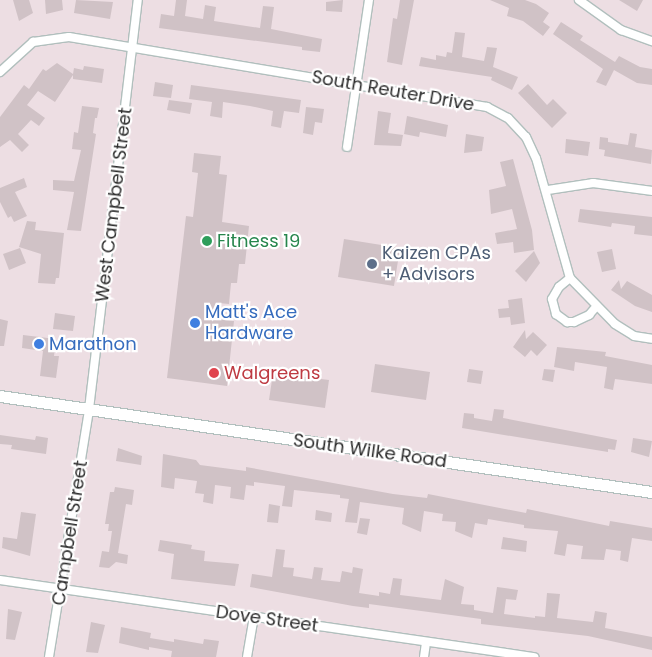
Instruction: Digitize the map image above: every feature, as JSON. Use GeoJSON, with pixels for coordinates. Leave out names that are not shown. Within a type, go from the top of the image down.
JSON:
{"type":"FeatureCollection","features":[{"type":"Feature","properties":{"kind":"main road","name":"South Wilke Road"},"geometry":{"type":"LineString","coordinates":[[0,396],[652,492]]}},
{"type":"Feature","properties":{"kind":"street","name":"West Campbell Street"},"geometry":{"type":"LineString","coordinates":[[89,409],[138,0]]}},
{"type":"Feature","properties":{"kind":"street"},"geometry":{"type":"LineString","coordinates":[[347,147],[369,0]]}},
{"type":"Feature","properties":{"kind":"street"},"geometry":{"type":"LineString","coordinates":[[579,0],[622,30],[652,41]]}},
{"type":"Feature","properties":{"kind":"street","name":"South Reuter Drive"},"geometry":{"type":"LineString","coordinates":[[0,72],[33,42],[52,37],[357,84],[462,101],[487,107],[508,118],[526,137],[548,190],[570,278],[596,306],[634,336],[652,339]]}},
{"type":"Feature","properties":{"kind":"street"},"geometry":{"type":"LineString","coordinates":[[548,190],[593,183],[652,191]]}},
{"type":"Feature","properties":{"kind":"street"},"geometry":{"type":"LineString","coordinates":[[570,278],[559,287],[552,299],[556,314],[567,322],[574,322],[589,315],[596,306]]}},
{"type":"Feature","properties":{"kind":"street","name":"Campbell Street"},"geometry":{"type":"LineString","coordinates":[[49,657],[62,590],[89,409]]}},
{"type":"Feature","properties":{"kind":"street","name":"Dove Street"},"geometry":{"type":"LineString","coordinates":[[0,580],[254,616],[426,643],[534,657]]}},
{"type":"Feature","properties":{"kind":"street"},"geometry":{"type":"LineString","coordinates":[[248,657],[254,616]]}},
{"type":"Feature","properties":{"kind":"street"},"geometry":{"type":"LineString","coordinates":[[424,657],[426,643]]}},
{"type":"Feature","properties":{"kind":"building"},"geometry":{"type":"Polygon","coordinates":[[[13,0],[29,0],[33,13],[19,21],[13,0]]]}},
{"type":"Feature","properties":{"kind":"building"},"geometry":{"type":"Polygon","coordinates":[[[45,0],[62,0],[63,10],[46,14],[45,0]]]}},
{"type":"Feature","properties":{"kind":"building"},"geometry":{"type":"Polygon","coordinates":[[[76,0],[113,2],[110,19],[74,13],[76,0]]]}},
{"type":"Feature","properties":{"kind":"building"},"geometry":{"type":"Polygon","coordinates":[[[176,0],[187,0],[185,16],[203,19],[205,5],[216,7],[214,21],[260,28],[263,6],[274,7],[271,29],[322,39],[320,52],[302,50],[302,47],[159,28],[161,14],[174,16],[176,0]]]}},
{"type":"Feature","properties":{"kind":"building"},"geometry":{"type":"Polygon","coordinates":[[[343,0],[342,12],[326,11],[326,2],[343,0]]]}},
{"type":"Feature","properties":{"kind":"building"},"geometry":{"type":"Polygon","coordinates":[[[400,0],[414,0],[402,65],[387,62],[393,18],[397,19],[400,0]]]}},
{"type":"Feature","properties":{"kind":"building"},"geometry":{"type":"Polygon","coordinates":[[[490,0],[525,0],[536,4],[549,13],[543,22],[550,27],[543,36],[523,21],[507,16],[509,8],[490,0]]]}},
{"type":"Feature","properties":{"kind":"building"},"geometry":{"type":"Polygon","coordinates":[[[619,0],[643,0],[637,11],[619,0]]]}},
{"type":"Feature","properties":{"kind":"building"},"geometry":{"type":"Polygon","coordinates":[[[561,22],[583,36],[580,40],[615,62],[619,56],[640,67],[652,69],[652,85],[637,83],[614,70],[606,86],[596,82],[603,69],[553,34],[561,22]]]}},
{"type":"Feature","properties":{"kind":"building"},"geometry":{"type":"Polygon","coordinates":[[[455,32],[465,33],[462,57],[484,61],[487,47],[497,48],[493,67],[518,77],[512,90],[491,80],[492,77],[419,66],[421,57],[436,60],[436,55],[446,57],[447,52],[452,53],[455,32]]]}},
{"type":"Feature","properties":{"kind":"building"},"geometry":{"type":"Polygon","coordinates":[[[57,63],[73,74],[74,68],[83,70],[84,66],[104,69],[102,83],[73,79],[73,75],[55,102],[38,91],[27,105],[45,118],[39,126],[31,120],[18,134],[29,145],[22,152],[10,140],[0,147],[0,117],[24,85],[29,89],[43,69],[46,71],[57,63]]]}},
{"type":"Feature","properties":{"kind":"building"},"geometry":{"type":"Polygon","coordinates":[[[155,82],[173,85],[171,98],[153,96],[155,82]]]}},
{"type":"Feature","properties":{"kind":"building"},"geometry":{"type":"Polygon","coordinates":[[[528,84],[547,105],[553,99],[567,113],[552,128],[518,93],[528,84]]]}},
{"type":"Feature","properties":{"kind":"building"},"geometry":{"type":"Polygon","coordinates":[[[191,85],[301,100],[299,113],[284,111],[281,128],[271,126],[273,111],[250,106],[223,102],[222,118],[210,116],[212,102],[189,99],[191,85]]]}},
{"type":"Feature","properties":{"kind":"building"},"geometry":{"type":"Polygon","coordinates":[[[169,100],[192,103],[190,114],[167,110],[169,100]]]}},
{"type":"Feature","properties":{"kind":"building"},"geometry":{"type":"Polygon","coordinates":[[[82,106],[99,108],[97,118],[95,118],[93,133],[96,134],[81,231],[67,230],[74,192],[53,190],[53,180],[74,181],[81,150],[72,149],[74,132],[78,133],[82,106]]]}},
{"type":"Feature","properties":{"kind":"building"},"geometry":{"type":"Polygon","coordinates":[[[306,107],[324,109],[322,123],[315,122],[313,135],[303,133],[306,107]]]}},
{"type":"Feature","properties":{"kind":"building"},"geometry":{"type":"Polygon","coordinates":[[[378,111],[391,113],[388,133],[403,135],[401,146],[374,145],[378,111]]]}},
{"type":"Feature","properties":{"kind":"building"},"geometry":{"type":"Polygon","coordinates":[[[407,116],[448,125],[446,137],[420,132],[419,137],[404,134],[407,116]]]}},
{"type":"Feature","properties":{"kind":"building"},"geometry":{"type":"Polygon","coordinates":[[[630,133],[637,134],[635,147],[652,150],[651,164],[604,156],[605,150],[599,149],[600,137],[608,138],[608,142],[628,145],[630,133]]]}},
{"type":"Feature","properties":{"kind":"building"},"geometry":{"type":"Polygon","coordinates":[[[466,134],[484,137],[482,151],[464,153],[466,134]]]}},
{"type":"Feature","properties":{"kind":"building"},"geometry":{"type":"Polygon","coordinates":[[[566,139],[590,142],[588,156],[565,153],[566,139]]]}},
{"type":"Feature","properties":{"kind":"building"},"geometry":{"type":"Polygon","coordinates":[[[194,153],[221,156],[219,174],[227,175],[222,222],[249,226],[245,264],[239,264],[237,283],[231,283],[229,304],[219,303],[217,319],[234,321],[227,386],[167,378],[186,216],[193,217],[198,173],[192,172],[194,153]]]}},
{"type":"Feature","properties":{"kind":"building"},"geometry":{"type":"Polygon","coordinates":[[[513,159],[532,230],[534,250],[514,253],[513,242],[497,244],[495,233],[517,229],[512,209],[491,214],[489,190],[506,186],[500,162],[513,159]]]}},
{"type":"Feature","properties":{"kind":"building"},"geometry":{"type":"Polygon","coordinates":[[[24,178],[27,187],[15,192],[27,216],[14,222],[11,216],[8,218],[0,202],[0,188],[24,178]]]}},
{"type":"Feature","properties":{"kind":"building"},"geometry":{"type":"Polygon","coordinates":[[[580,209],[652,217],[652,236],[634,234],[635,226],[612,223],[611,227],[578,222],[580,209]]]}},
{"type":"Feature","properties":{"kind":"building"},"geometry":{"type":"Polygon","coordinates":[[[27,221],[36,222],[35,230],[64,233],[59,278],[56,278],[55,284],[38,283],[41,254],[19,247],[27,221]]]}},
{"type":"Feature","properties":{"kind":"building"},"geometry":{"type":"Polygon","coordinates":[[[344,239],[400,248],[394,286],[338,277],[344,239]]]}},
{"type":"Feature","properties":{"kind":"building"},"geometry":{"type":"Polygon","coordinates":[[[20,248],[26,263],[9,270],[3,254],[20,248]]]}},
{"type":"Feature","properties":{"kind":"building"},"geometry":{"type":"Polygon","coordinates":[[[612,249],[616,269],[602,272],[597,252],[612,249]]]}},
{"type":"Feature","properties":{"kind":"building"},"geometry":{"type":"Polygon","coordinates":[[[534,251],[540,263],[526,282],[515,271],[534,251]]]}},
{"type":"Feature","properties":{"kind":"building"},"geometry":{"type":"Polygon","coordinates":[[[619,280],[621,289],[627,281],[652,295],[652,312],[635,306],[611,290],[619,280]]]}},
{"type":"Feature","properties":{"kind":"building"},"geometry":{"type":"Polygon","coordinates":[[[522,298],[525,323],[511,325],[510,317],[499,318],[498,309],[509,308],[508,300],[522,298]]]}},
{"type":"Feature","properties":{"kind":"building"},"geometry":{"type":"Polygon","coordinates":[[[55,313],[75,316],[73,331],[53,329],[55,313]]]}},
{"type":"Feature","properties":{"kind":"building"},"geometry":{"type":"Polygon","coordinates":[[[0,319],[8,321],[4,346],[0,346],[0,319]]]}},
{"type":"Feature","properties":{"kind":"building"},"geometry":{"type":"Polygon","coordinates":[[[525,330],[526,339],[533,332],[547,345],[537,356],[531,350],[525,357],[513,347],[525,330]]]}},
{"type":"Feature","properties":{"kind":"building"},"geometry":{"type":"Polygon","coordinates":[[[23,335],[56,339],[54,356],[59,356],[56,378],[40,376],[43,351],[22,348],[23,335]]]}},
{"type":"Feature","properties":{"kind":"building"},"geometry":{"type":"Polygon","coordinates":[[[557,347],[606,352],[605,356],[652,365],[652,384],[615,379],[613,390],[604,388],[607,367],[575,362],[574,371],[554,367],[557,347]]]}},
{"type":"Feature","properties":{"kind":"building"},"geometry":{"type":"Polygon","coordinates":[[[375,364],[430,372],[426,400],[371,392],[375,364]]]}},
{"type":"Feature","properties":{"kind":"building"},"geometry":{"type":"Polygon","coordinates":[[[469,369],[483,371],[481,384],[467,382],[469,369]]]}},
{"type":"Feature","properties":{"kind":"building"},"geometry":{"type":"Polygon","coordinates":[[[544,369],[555,370],[553,382],[542,380],[544,369]]]}},
{"type":"Feature","properties":{"kind":"building"},"geometry":{"type":"Polygon","coordinates":[[[273,373],[329,380],[325,408],[269,400],[273,373]]]}},
{"type":"Feature","properties":{"kind":"building"},"geometry":{"type":"Polygon","coordinates":[[[494,409],[504,410],[503,418],[617,440],[615,450],[608,449],[608,452],[462,428],[464,413],[474,414],[474,418],[492,421],[494,409]]]}},
{"type":"Feature","properties":{"kind":"building"},"geometry":{"type":"Polygon","coordinates":[[[0,435],[35,440],[36,436],[48,438],[46,454],[11,449],[12,445],[0,444],[0,435]]]}},
{"type":"Feature","properties":{"kind":"building"},"geometry":{"type":"Polygon","coordinates":[[[633,438],[652,441],[649,457],[631,452],[633,438]]]}},
{"type":"Feature","properties":{"kind":"building"},"geometry":{"type":"Polygon","coordinates":[[[118,448],[142,456],[141,465],[116,461],[118,448]]]}},
{"type":"Feature","properties":{"kind":"building"},"geometry":{"type":"Polygon","coordinates":[[[163,454],[196,460],[200,465],[246,471],[246,467],[393,494],[427,498],[428,494],[526,513],[527,509],[609,526],[610,521],[652,528],[652,541],[632,538],[628,562],[620,560],[621,551],[606,549],[604,560],[581,559],[583,546],[567,544],[565,556],[554,554],[558,531],[524,528],[524,525],[488,519],[487,525],[475,523],[472,538],[455,531],[456,522],[442,521],[443,514],[424,511],[421,532],[402,524],[404,508],[360,502],[357,523],[345,522],[349,499],[340,498],[340,495],[294,490],[292,507],[282,506],[285,486],[254,482],[254,486],[246,485],[244,500],[230,498],[231,487],[215,485],[213,504],[203,502],[204,494],[195,493],[197,481],[175,478],[174,489],[161,487],[163,454]]]}},
{"type":"Feature","properties":{"kind":"building"},"geometry":{"type":"Polygon","coordinates":[[[115,487],[134,490],[132,505],[126,504],[118,553],[128,555],[127,564],[116,562],[109,568],[99,567],[102,551],[109,552],[112,531],[108,531],[109,524],[105,524],[110,492],[114,492],[115,487]]]}},
{"type":"Feature","properties":{"kind":"building"},"geometry":{"type":"Polygon","coordinates":[[[269,504],[280,506],[278,523],[267,522],[269,504]]]}},
{"type":"Feature","properties":{"kind":"building"},"geometry":{"type":"Polygon","coordinates":[[[316,510],[332,513],[331,522],[315,520],[316,510]]]}},
{"type":"Feature","properties":{"kind":"building"},"geometry":{"type":"Polygon","coordinates":[[[21,512],[36,514],[30,556],[2,548],[3,537],[17,539],[21,512]]]}},
{"type":"Feature","properties":{"kind":"building"},"geometry":{"type":"Polygon","coordinates":[[[360,518],[370,519],[367,535],[357,533],[360,518]]]}},
{"type":"Feature","properties":{"kind":"building"},"geometry":{"type":"Polygon","coordinates":[[[503,537],[527,541],[526,552],[501,549],[503,537]]]}},
{"type":"Feature","properties":{"kind":"building"},"geometry":{"type":"Polygon","coordinates":[[[160,540],[192,545],[191,549],[205,551],[204,561],[239,564],[235,586],[171,579],[174,554],[158,551],[160,540]]]}},
{"type":"Feature","properties":{"kind":"building"},"geometry":{"type":"Polygon","coordinates":[[[276,549],[285,550],[283,567],[294,568],[293,576],[312,579],[314,567],[323,568],[321,580],[340,582],[342,571],[352,573],[353,567],[363,569],[359,593],[379,596],[379,592],[390,594],[393,578],[402,579],[400,595],[441,600],[445,579],[464,587],[461,604],[474,605],[474,610],[493,613],[497,587],[518,590],[516,600],[506,599],[504,614],[535,618],[535,616],[545,617],[547,593],[560,594],[557,618],[593,622],[595,611],[607,613],[605,628],[652,637],[652,650],[588,636],[481,624],[481,619],[369,604],[369,608],[353,606],[250,587],[252,574],[272,577],[276,549]]]}},
{"type":"Feature","properties":{"kind":"building"},"geometry":{"type":"Polygon","coordinates":[[[8,609],[22,612],[15,640],[6,639],[8,609]]]}},
{"type":"Feature","properties":{"kind":"building"},"geometry":{"type":"Polygon","coordinates":[[[91,622],[105,625],[98,653],[86,652],[91,622]]]}},
{"type":"Feature","properties":{"kind":"building"},"geometry":{"type":"Polygon","coordinates":[[[121,627],[151,633],[150,638],[174,642],[174,639],[203,644],[204,639],[219,641],[216,657],[171,657],[172,651],[149,647],[149,650],[119,643],[121,627]]]}},
{"type":"Feature","properties":{"kind":"place","name":"Fitness 19"},"geometry":{"type":"Point","coordinates":[207,241]}},
{"type":"Feature","properties":{"kind":"place","name":"Kaizen CPAs + Advisors"},"geometry":{"type":"Point","coordinates":[372,264]}},
{"type":"Feature","properties":{"kind":"place","name":"Matt's Ace Hardware"},"geometry":{"type":"Point","coordinates":[195,323]}},
{"type":"Feature","properties":{"kind":"place","name":"Marathon"},"geometry":{"type":"Point","coordinates":[39,344]}},
{"type":"Feature","properties":{"kind":"place","name":"Walgreens"},"geometry":{"type":"Point","coordinates":[214,373]}}]}
